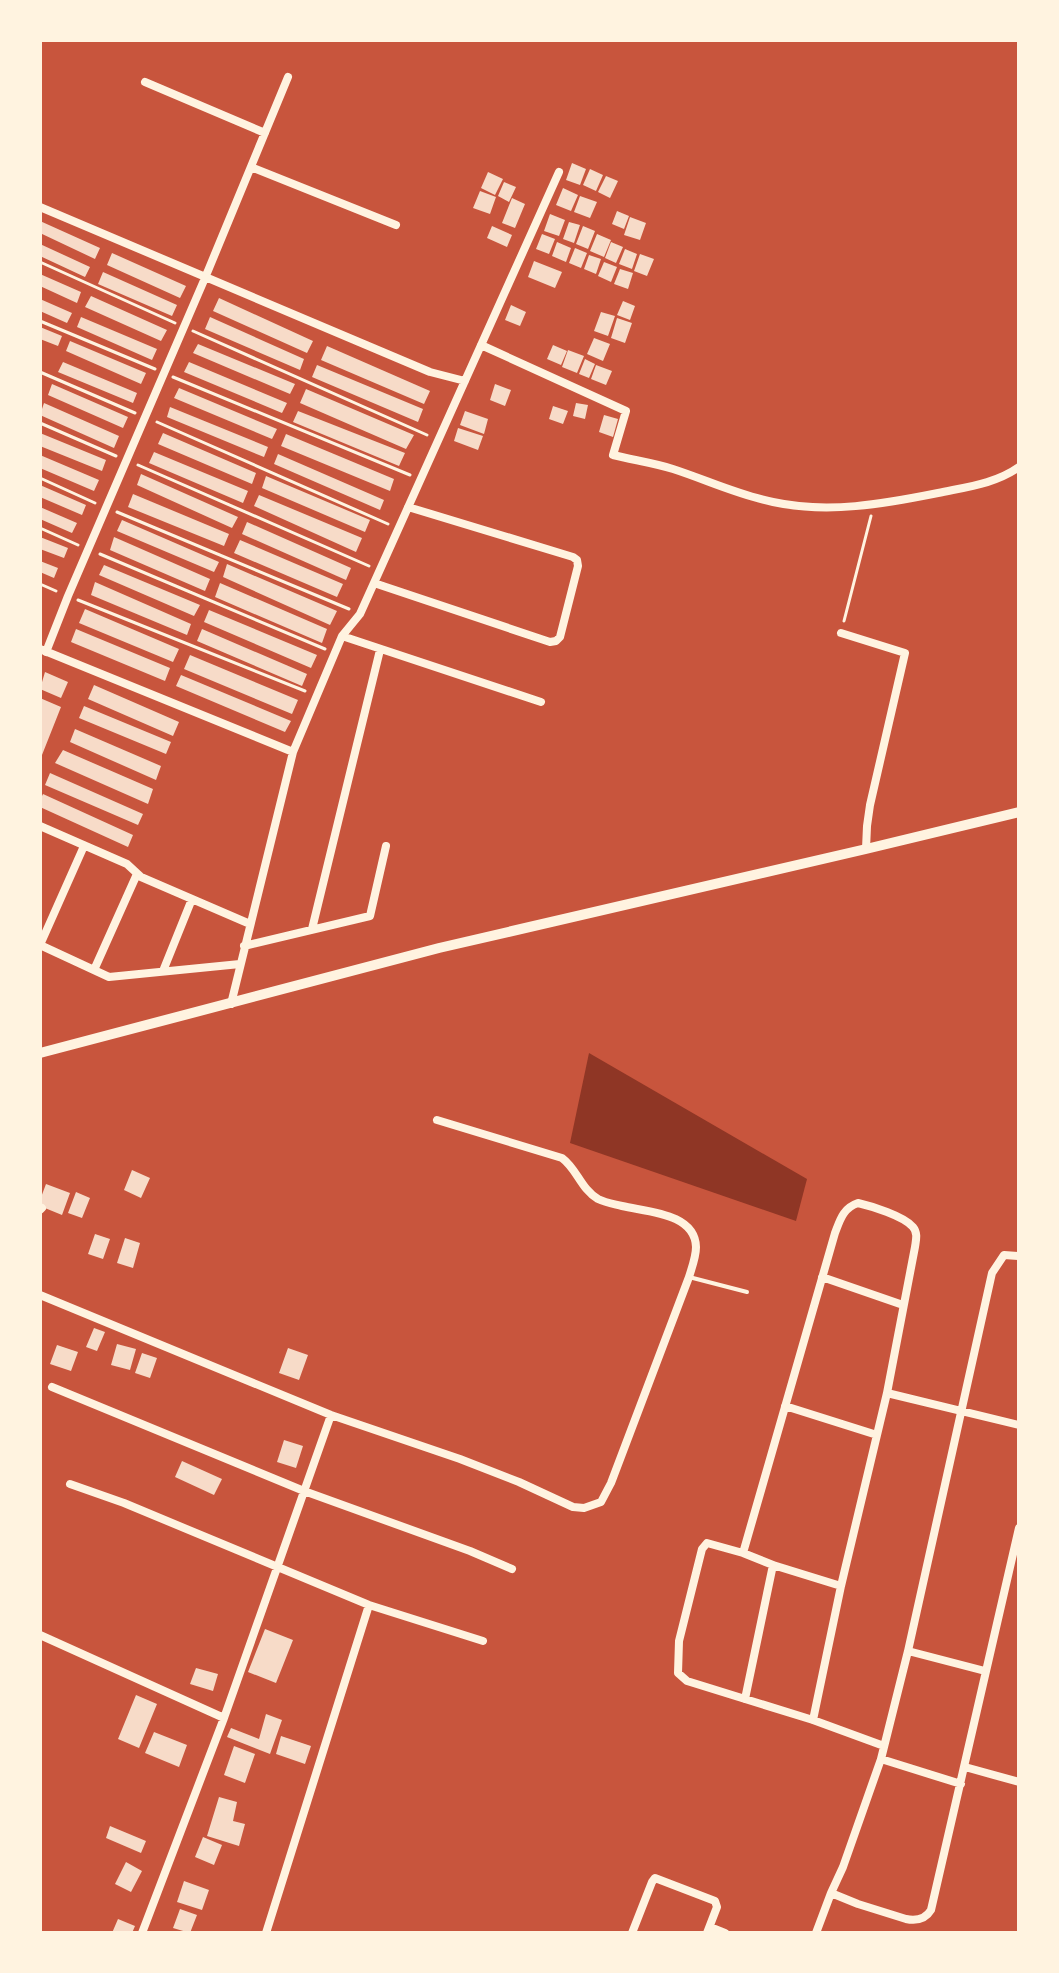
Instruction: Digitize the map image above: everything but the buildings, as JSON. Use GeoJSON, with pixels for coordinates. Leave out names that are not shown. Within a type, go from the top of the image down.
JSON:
{"type":"FeatureCollection","features":[{"type":"Feature","properties":{"kind":"street"},"geometry":{"type":"LineString","coordinates":[[288,77],[107,508],[43,651],[293,752]]}},
{"type":"Feature","properties":{"kind":"street"},"geometry":{"type":"LineString","coordinates":[[145,82],[265,133]]}},
{"type":"Feature","properties":{"kind":"street"},"geometry":{"type":"LineString","coordinates":[[251,167],[396,225]]}},
{"type":"Feature","properties":{"kind":"street"},"geometry":{"type":"LineString","coordinates":[[231,1004],[293,752],[342,636],[360,614],[559,172]]}},
{"type":"Feature","properties":{"kind":"street"},"geometry":{"type":"LineString","coordinates":[[40,207],[430,372],[465,381]]}},
{"type":"Feature","properties":{"kind":"street"},"geometry":{"type":"LineString","coordinates":[[481,345],[626,411],[613,455],[671,468],[734,493],[776,503],[827,508],[874,505],[982,484],[1005,477],[1019,467]]}},
{"type":"Feature","properties":{"kind":"street"},"geometry":{"type":"LineString","coordinates":[[374,583],[550,642],[560,637],[577,560],[408,507]]}},
{"type":"Feature","properties":{"kind":"street"},"geometry":{"type":"LineString","coordinates":[[841,633],[905,653],[870,805],[866,849]]}},
{"type":"Feature","properties":{"kind":"street"},"geometry":{"type":"LineString","coordinates":[[342,636],[541,702]]}},
{"type":"Feature","properties":{"kind":"street"},"geometry":{"type":"LineString","coordinates":[[312,929],[380,650]]}},
{"type":"Feature","properties":{"kind":"street"},"geometry":{"type":"LineString","coordinates":[[40,1053],[454,944],[1019,812]]}},
{"type":"Feature","properties":{"kind":"street"},"geometry":{"type":"LineString","coordinates":[[40,826],[127,864],[137,874],[250,924]]}},
{"type":"Feature","properties":{"kind":"street"},"geometry":{"type":"LineString","coordinates":[[84,846],[40,945],[109,977],[240,964]]}},
{"type":"Feature","properties":{"kind":"street"},"geometry":{"type":"LineString","coordinates":[[244,946],[370,916],[386,846]]}},
{"type":"Feature","properties":{"kind":"street"},"geometry":{"type":"LineString","coordinates":[[94,970],[137,874]]}},
{"type":"Feature","properties":{"kind":"street"},"geometry":{"type":"LineString","coordinates":[[163,971],[192,899]]}},
{"type":"Feature","properties":{"kind":"street"},"geometry":{"type":"LineString","coordinates":[[40,1295],[331,1415],[475,1465],[573,1507],[584,1508],[601,1502],[689,1277],[696,1249],[694,1235],[685,1223],[672,1217],[602,1201],[591,1194],[570,1164],[562,1158],[437,1120]]}},
{"type":"Feature","properties":{"kind":"street"},"geometry":{"type":"LineString","coordinates":[[743,1553],[842,1215],[853,1204],[862,1203],[899,1217],[915,1230],[915,1247],[887,1393],[813,1720]]}},
{"type":"Feature","properties":{"kind":"street"},"geometry":{"type":"LineString","coordinates":[[816,1933],[881,1759],[992,1273],[1004,1255],[1019,1256]]}},
{"type":"Feature","properties":{"kind":"street"},"geometry":{"type":"LineString","coordinates":[[822,1277],[903,1305]]}},
{"type":"Feature","properties":{"kind":"street"},"geometry":{"type":"LineString","coordinates":[[52,1387],[304,1491],[512,1569]]}},
{"type":"Feature","properties":{"kind":"street"},"geometry":{"type":"LineString","coordinates":[[887,1393],[1019,1425]]}},
{"type":"Feature","properties":{"kind":"street"},"geometry":{"type":"LineString","coordinates":[[785,1406],[877,1435]]}},
{"type":"Feature","properties":{"kind":"street"},"geometry":{"type":"LineString","coordinates":[[142,1933],[224,1718],[331,1415]]}},
{"type":"Feature","properties":{"kind":"street"},"geometry":{"type":"LineString","coordinates":[[70,1484],[124,1503],[369,1605],[483,1641]]}},
{"type":"Feature","properties":{"kind":"street"},"geometry":{"type":"LineString","coordinates":[[831,1893],[906,1919],[919,1920],[928,1915],[1019,1528]]}},
{"type":"Feature","properties":{"kind":"street"},"geometry":{"type":"LineString","coordinates":[[841,1586],[707,1543],[702,1549],[679,1641],[678,1673],[687,1681],[813,1720],[884,1746]]}},
{"type":"Feature","properties":{"kind":"street"},"geometry":{"type":"LineString","coordinates":[[745,1699],[773,1565]]}},
{"type":"Feature","properties":{"kind":"street"},"geometry":{"type":"LineString","coordinates":[[269,1932],[369,1605]]}},
{"type":"Feature","properties":{"kind":"street"},"geometry":{"type":"LineString","coordinates":[[40,1635],[224,1718]]}},
{"type":"Feature","properties":{"kind":"street"},"geometry":{"type":"LineString","coordinates":[[908,1651],[985,1671]]}},
{"type":"Feature","properties":{"kind":"street"},"geometry":{"type":"LineString","coordinates":[[881,1759],[961,1784]]}},
{"type":"Feature","properties":{"kind":"street"},"geometry":{"type":"LineString","coordinates":[[965,1767],[1019,1782]]}},
{"type":"Feature","properties":{"kind":"street"},"geometry":{"type":"LineString","coordinates":[[632,1933],[655,1878],[715,1901],[717,1907],[708,1930],[725,1933]]}},
{"type":"Feature","properties":{"kind":"lane"},"geometry":{"type":"LineString","coordinates":[[689,1277],[747,1292]]}},
{"type":"Feature","properties":{"kind":"path"},"geometry":{"type":"LineString","coordinates":[[40,262],[438,440]]}},
{"type":"Feature","properties":{"kind":"path"},"geometry":{"type":"LineString","coordinates":[[40,321],[421,480]]}},
{"type":"Feature","properties":{"kind":"path"},"geometry":{"type":"LineString","coordinates":[[40,372],[399,528]]}},
{"type":"Feature","properties":{"kind":"path"},"geometry":{"type":"LineString","coordinates":[[40,423],[380,571]]}},
{"type":"Feature","properties":{"kind":"path"},"geometry":{"type":"LineString","coordinates":[[40,478],[360,614]]}},
{"type":"Feature","properties":{"kind":"path"},"geometry":{"type":"LineString","coordinates":[[841,633],[874,505]]}},
{"type":"Feature","properties":{"kind":"path"},"geometry":{"type":"LineString","coordinates":[[40,528],[336,654]]}},
{"type":"Feature","properties":{"kind":"path"},"geometry":{"type":"LineString","coordinates":[[40,584],[316,695]]}},
{"type":"Feature","properties":{"kind":"shaded area"},"geometry":{"type":"Polygon","coordinates":[[[589,1053],[807,1179],[796,1221],[570,1143],[589,1053]]]}}]}
